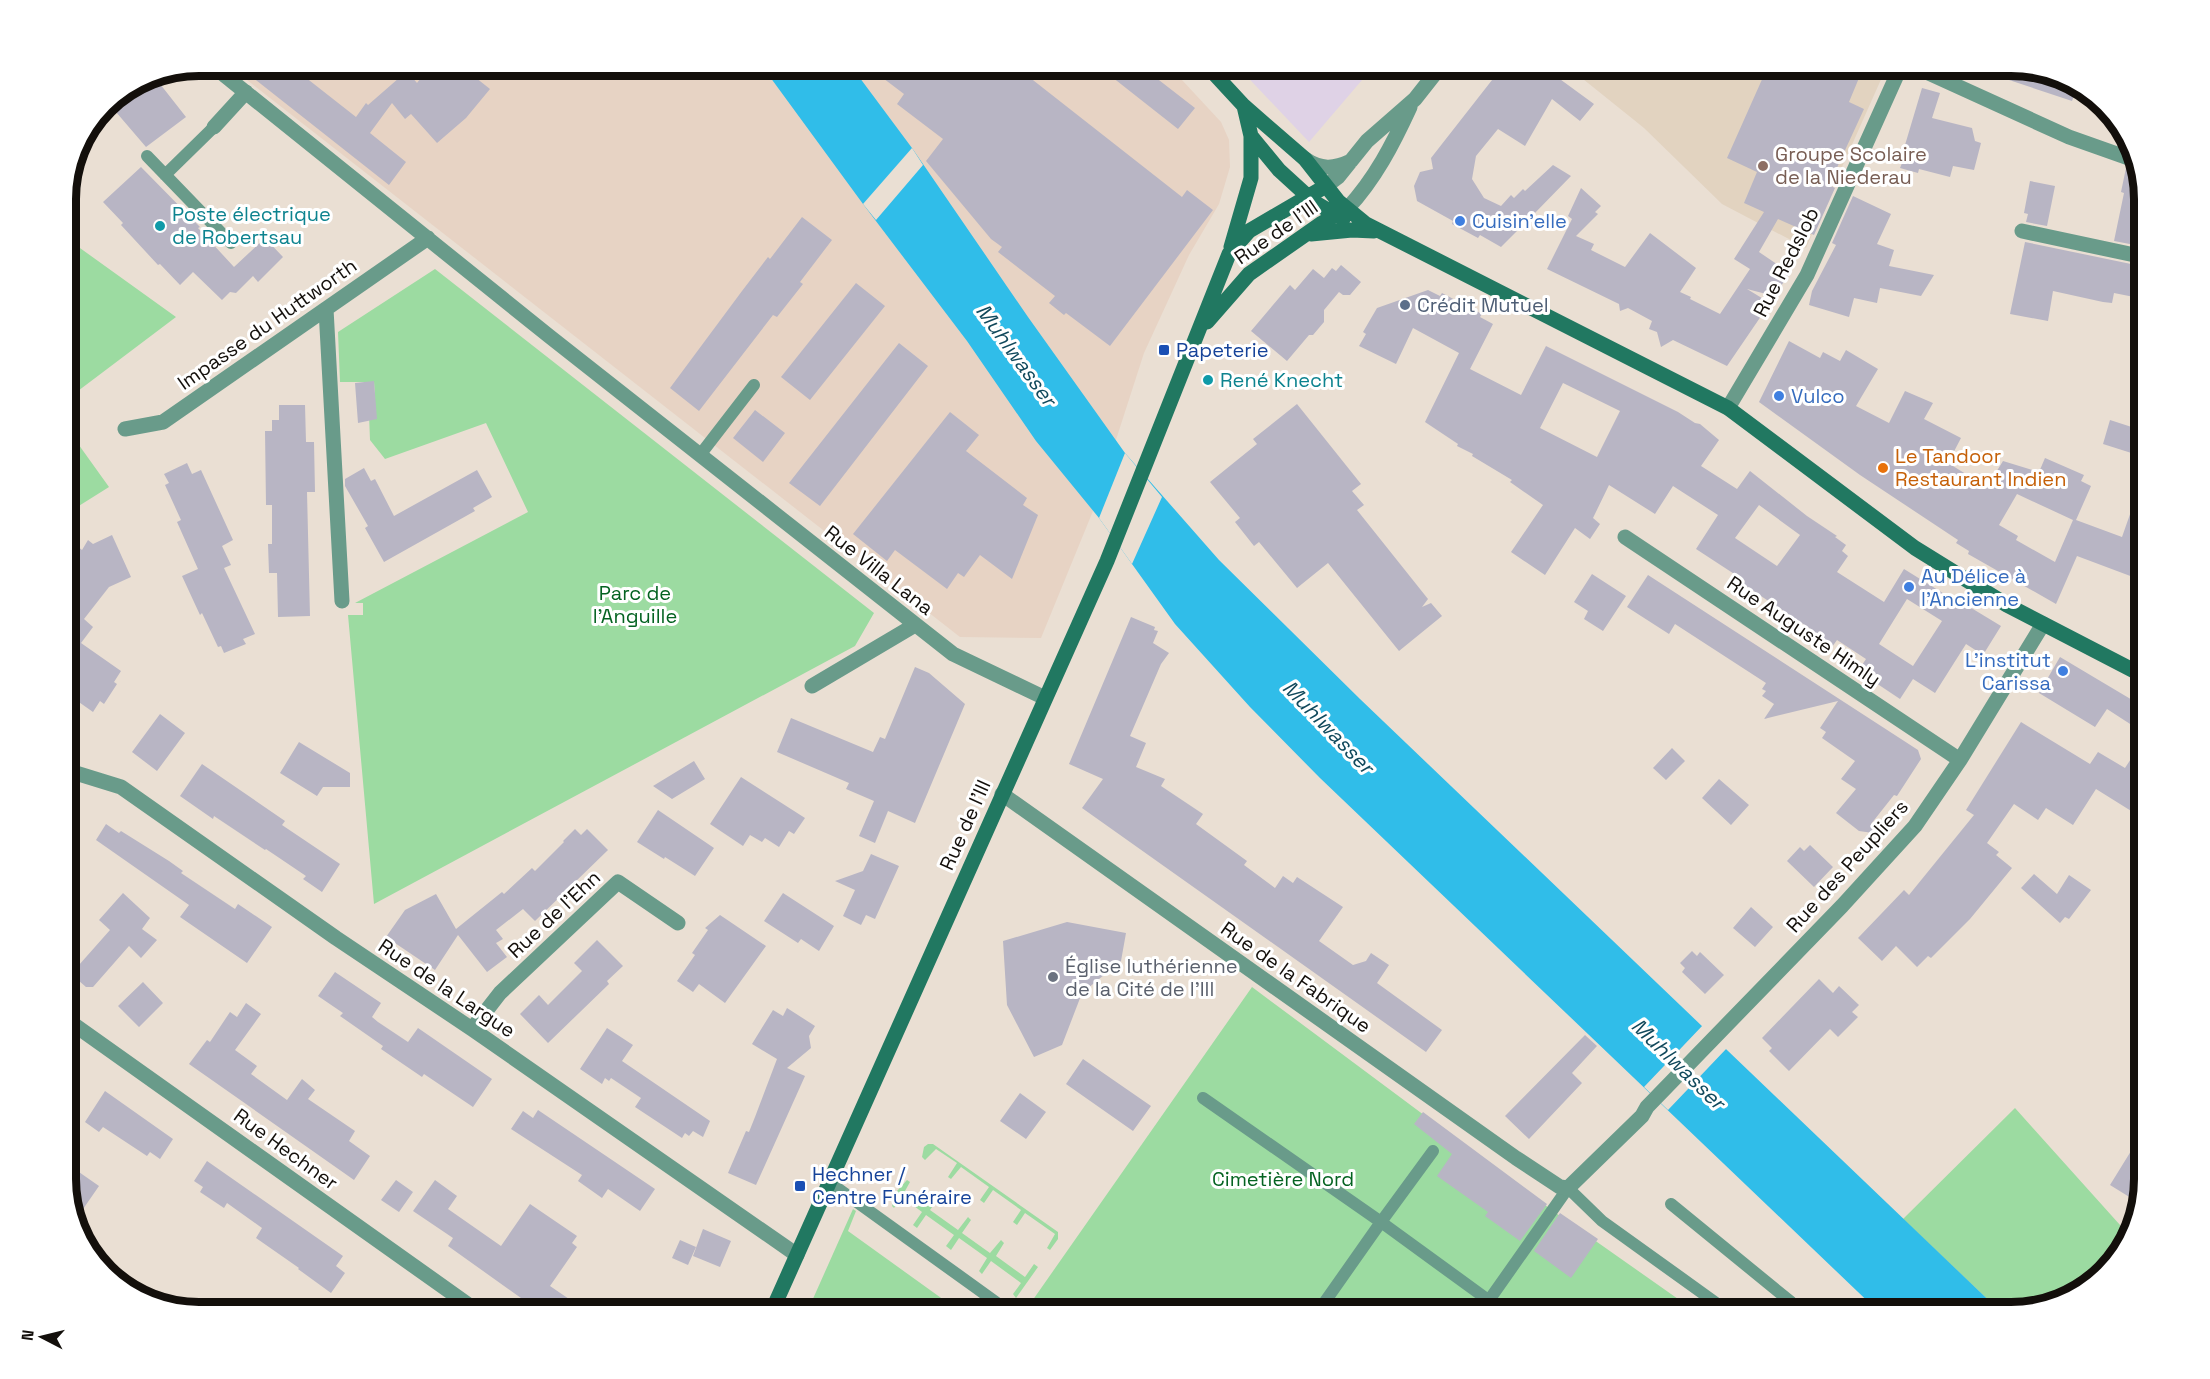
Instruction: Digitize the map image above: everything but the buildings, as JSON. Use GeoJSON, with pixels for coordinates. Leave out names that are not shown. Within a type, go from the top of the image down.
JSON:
{"type":"FeatureCollection","features":[{"type":"Feature","properties":{"kind":"main road"},"geometry":{"type":"LineString","coordinates":[[1216,76],[1244,106],[1305,159],[1329,201]]}},
{"type":"Feature","properties":{"kind":"main road"},"geometry":{"type":"LineString","coordinates":[[1244,106],[1251,136],[1279,170],[1380,232],[1728,408],[1915,548],[2007,605],[2133,671]]}},
{"type":"Feature","properties":{"kind":"main road","name":"Rue de l'Ill"},"geometry":{"type":"LineString","coordinates":[[776,1302],[1107,561],[1229,254],[1251,178],[1251,136]]}},
{"type":"Feature","properties":{"kind":"main road","name":"Rue de l'Ill"},"geometry":{"type":"LineString","coordinates":[[1229,254],[1249,231],[1281,212],[1329,201]]}},
{"type":"Feature","properties":{"kind":"main road","name":"Rue de l'Ill"},"geometry":{"type":"LineString","coordinates":[[1190,351],[1209,319],[1249,274],[1305,235],[1329,201]]}},
{"type":"Feature","properties":{"kind":"main road"},"geometry":{"type":"LineString","coordinates":[[1305,235],[1342,230],[1380,232]]}},
{"type":"Feature","properties":{"kind":"street","name":"Rue Villa Lana"},"geometry":{"type":"LineString","coordinates":[[226,76],[953,654],[1045,698]]}},
{"type":"Feature","properties":{"kind":"street"},"geometry":{"type":"LineString","coordinates":[[1329,201],[1351,161],[1367,141],[1415,99],[1433,76]]}},
{"type":"Feature","properties":{"kind":"street","name":"Rue Redslob"},"geometry":{"type":"LineString","coordinates":[[1728,408],[1807,275],[1897,76]]}},
{"type":"Feature","properties":{"kind":"street"},"geometry":{"type":"LineString","coordinates":[[1935,76],[2069,137],[2126,157]]}},
{"type":"Feature","properties":{"kind":"street"},"geometry":{"type":"LineString","coordinates":[[214,127],[246,92]]}},
{"type":"Feature","properties":{"kind":"street"},"geometry":{"type":"LineString","coordinates":[[1380,232],[1366,219],[1362,211],[1362,201],[1366,187],[1389,152],[1415,99]]}},
{"type":"Feature","properties":{"kind":"street"},"geometry":{"type":"LineString","coordinates":[[1305,159],[1315,165],[1328,168],[1351,161]]}},
{"type":"Feature","properties":{"kind":"street"},"geometry":{"type":"LineString","coordinates":[[1329,201],[1366,187]]}},
{"type":"Feature","properties":{"kind":"street"},"geometry":{"type":"LineString","coordinates":[[2022,231],[2133,256]]}},
{"type":"Feature","properties":{"kind":"street","name":"Impasse du Huttworth"},"geometry":{"type":"LineString","coordinates":[[125,429],[163,422],[428,238]]}},
{"type":"Feature","properties":{"kind":"street"},"geometry":{"type":"LineString","coordinates":[[326,309],[342,601]]}},
{"type":"Feature","properties":{"kind":"street","name":"Rue Auguste Himly"},"geometry":{"type":"LineString","coordinates":[[1625,537],[1960,760]]}},
{"type":"Feature","properties":{"kind":"street","name":"Rue des Peupliers"},"geometry":{"type":"LineString","coordinates":[[1568,1188],[1642,1116],[1647,1107],[1842,906],[1915,826],[1960,760],[2043,624]]}},
{"type":"Feature","properties":{"kind":"street"},"geometry":{"type":"LineString","coordinates":[[812,686],[915,625]]}},
{"type":"Feature","properties":{"kind":"street","name":"Rue de la Largue"},"geometry":{"type":"LineString","coordinates":[[77,773],[121,787],[797,1255]]}},
{"type":"Feature","properties":{"kind":"street","name":"Rue de la Fabrique"},"geometry":{"type":"LineString","coordinates":[[1002,794],[1516,1158],[1560,1187],[1568,1188]]}},
{"type":"Feature","properties":{"kind":"street","name":"Rue de l'Ehn"},"geometry":{"type":"LineString","coordinates":[[471,1029],[500,993],[618,882],[678,923]]}},
{"type":"Feature","properties":{"kind":"street","name":"Rue Hechner"},"geometry":{"type":"LineString","coordinates":[[77,1027],[465,1302]]}},
{"type":"Feature","properties":{"kind":"lane"},"geometry":{"type":"LineString","coordinates":[[165,175],[214,127]]}},
{"type":"Feature","properties":{"kind":"lane"},"geometry":{"type":"LineString","coordinates":[[147,156],[231,243]]}},
{"type":"Feature","properties":{"kind":"lane"},"geometry":{"type":"LineString","coordinates":[[700,455],[754,385]]}},
{"type":"Feature","properties":{"kind":"lane"},"geometry":{"type":"LineString","coordinates":[[1203,1098],[1492,1302]]}},
{"type":"Feature","properties":{"kind":"lane"},"geometry":{"type":"LineString","coordinates":[[1325,1302],[1433,1150]]}},
{"type":"Feature","properties":{"kind":"lane"},"geometry":{"type":"LineString","coordinates":[[829,1182],[996,1302]]}},
{"type":"Feature","properties":{"kind":"lane"},"geometry":{"type":"LineString","coordinates":[[1489,1300],[1568,1188],[1602,1221],[1715,1302]]}},
{"type":"Feature","properties":{"kind":"lane"},"geometry":{"type":"LineString","coordinates":[[1671,1204],[1791,1302]]}},
{"type":"Feature","properties":{"kind":"shaded area","name":"Papeterie"},"geometry":{"type":"Polygon","coordinates":[[[242,76],[1178,76],[1221,122],[1229,140],[1230,167],[1219,204],[1189,255],[1144,353],[1093,511],[1041,638],[960,637],[242,76]]]}},
{"type":"Feature","properties":{"kind":"shaded area"},"geometry":{"type":"Polygon","coordinates":[[[1246,76],[1365,76],[1309,142],[1246,76]]]}},
{"type":"Feature","properties":{"kind":"shaded area","name":"Groupe Scolaire de la Niederau"},"geometry":{"type":"Polygon","coordinates":[[[1585,76],[1883,76],[1806,248],[1722,204],[1644,128],[1583,79],[1585,76]]]}},
{"type":"Feature","properties":{"kind":"green space"},"geometry":{"type":"Polygon","coordinates":[[[77,246],[176,317],[77,392],[77,246]]]}},
{"type":"Feature","properties":{"kind":"green space","name":"Parc de l'Anguille"},"geometry":{"type":"Polygon","coordinates":[[[435,269],[874,613],[855,646],[374,904],[348,615],[363,615],[363,603],[355,603],[528,512],[486,423],[385,459],[370,440],[369,414],[375,397],[374,382],[340,382],[338,332],[435,269]]]}},
{"type":"Feature","properties":{"kind":"green space"},"geometry":{"type":"Polygon","coordinates":[[[77,442],[109,487],[77,507],[77,442]]]}},
{"type":"Feature","properties":{"kind":"green space","name":"Cimetière Nord"},"geometry":{"type":"Polygon","coordinates":[[[1252,987],[1553,1211],[1682,1302],[1031,1302],[1252,987]]]}},
{"type":"Feature","properties":{"kind":"green space"},"geometry":{"type":"Polygon","coordinates":[[[2015,1108],[2123,1229],[2098,1267],[2072,1286],[2043,1298],[1990,1302],[1903,1219],[2015,1108]]]}},
{"type":"Feature","properties":{"kind":"green space"},"geometry":{"type":"Polygon","coordinates":[[[933,1144],[1058,1232],[1058,1239],[1050,1250],[1047,1248],[1055,1234],[1025,1213],[1017,1225],[1013,1222],[1021,1210],[993,1190],[984,1203],[980,1200],[989,1187],[961,1167],[951,1179],[948,1177],[957,1163],[936,1149],[925,1160],[922,1157],[924,1147],[933,1144]]]}},
{"type":"Feature","properties":{"kind":"green space"},"geometry":{"type":"Polygon","coordinates":[[[907,1180],[910,1182],[905,1191],[926,1207],[935,1194],[939,1197],[930,1210],[958,1230],[968,1217],[971,1220],[962,1233],[990,1253],[1001,1240],[1004,1243],[996,1256],[1025,1277],[1034,1264],[1038,1267],[1016,1298],[1013,1294],[1021,1283],[991,1261],[982,1274],[979,1271],[987,1258],[959,1238],[951,1250],[946,1246],[954,1235],[926,1215],[917,1228],[913,1225],[922,1212],[902,1197],[894,1208],[892,1206],[897,1191],[907,1180]]]}},
{"type":"Feature","properties":{"kind":"green space"},"geometry":{"type":"Polygon","coordinates":[[[853,1209],[856,1211],[848,1231],[947,1302],[814,1302],[853,1209]]]}},
{"type":"Feature","properties":{"kind":"water","name":"Muhlwasser"},"geometry":{"type":"Polygon","coordinates":[[[769,76],[858,76],[912,148],[1125,453],[1219,560],[1360,699],[1990,1302],[1868,1302],[1320,778],[1250,707],[1175,624],[1099,518],[1036,441],[967,341],[769,76]]]}},
{"type":"Feature","properties":{"kind":"pier"},"geometry":{"type":"Polygon","coordinates":[[[912,148],[923,165],[876,220],[863,204],[912,148]]]}},
{"type":"Feature","properties":{"kind":"pier"},"geometry":{"type":"Polygon","coordinates":[[[1125,453],[1162,497],[1132,564],[1099,518],[1125,453]]]}},
{"type":"Feature","properties":{"kind":"pier"},"geometry":{"type":"Polygon","coordinates":[[[1703,1025],[1727,1048],[1668,1110],[1644,1087],[1703,1025]]]}},
{"type":"Feature","properties":{"kind":"place","name":"Groupe Scolaire de la Niederau"},"geometry":{"type":"Point","coordinates":[1763,166]}},
{"type":"Feature","properties":{"kind":"place","name":"Cuisin'elle"},"geometry":{"type":"Point","coordinates":[1460,221]}},
{"type":"Feature","properties":{"kind":"place","name":"Poste électrique de Robertsau"},"geometry":{"type":"Point","coordinates":[160,226]}},
{"type":"Feature","properties":{"kind":"place","name":"Crédit Mutuel"},"geometry":{"type":"Point","coordinates":[1405,305]}},
{"type":"Feature","properties":{"kind":"place","name":"Papeterie"},"geometry":{"type":"Point","coordinates":[1164,350]}},
{"type":"Feature","properties":{"kind":"place","name":"René Knecht"},"geometry":{"type":"Point","coordinates":[1208,380]}},
{"type":"Feature","properties":{"kind":"place","name":"Vulco"},"geometry":{"type":"Point","coordinates":[1779,396]}},
{"type":"Feature","properties":{"kind":"place","name":"Le Tandoor Restaurant Indien"},"geometry":{"type":"Point","coordinates":[1883,468]}},
{"type":"Feature","properties":{"kind":"place","name":"Au Délice à l'Ancienne"},"geometry":{"type":"Point","coordinates":[1909,587]}},
{"type":"Feature","properties":{"kind":"place","name":"L'institut Carissa"},"geometry":{"type":"Point","coordinates":[2063,671]}},
{"type":"Feature","properties":{"kind":"place","name":"Église luthérienne de la Cité de l'Ill"},"geometry":{"type":"Point","coordinates":[1053,977]}},
{"type":"Feature","properties":{"kind":"place","name":"Hechner / Centre Funéraire"},"geometry":{"type":"Point","coordinates":[800,1186]}}]}
